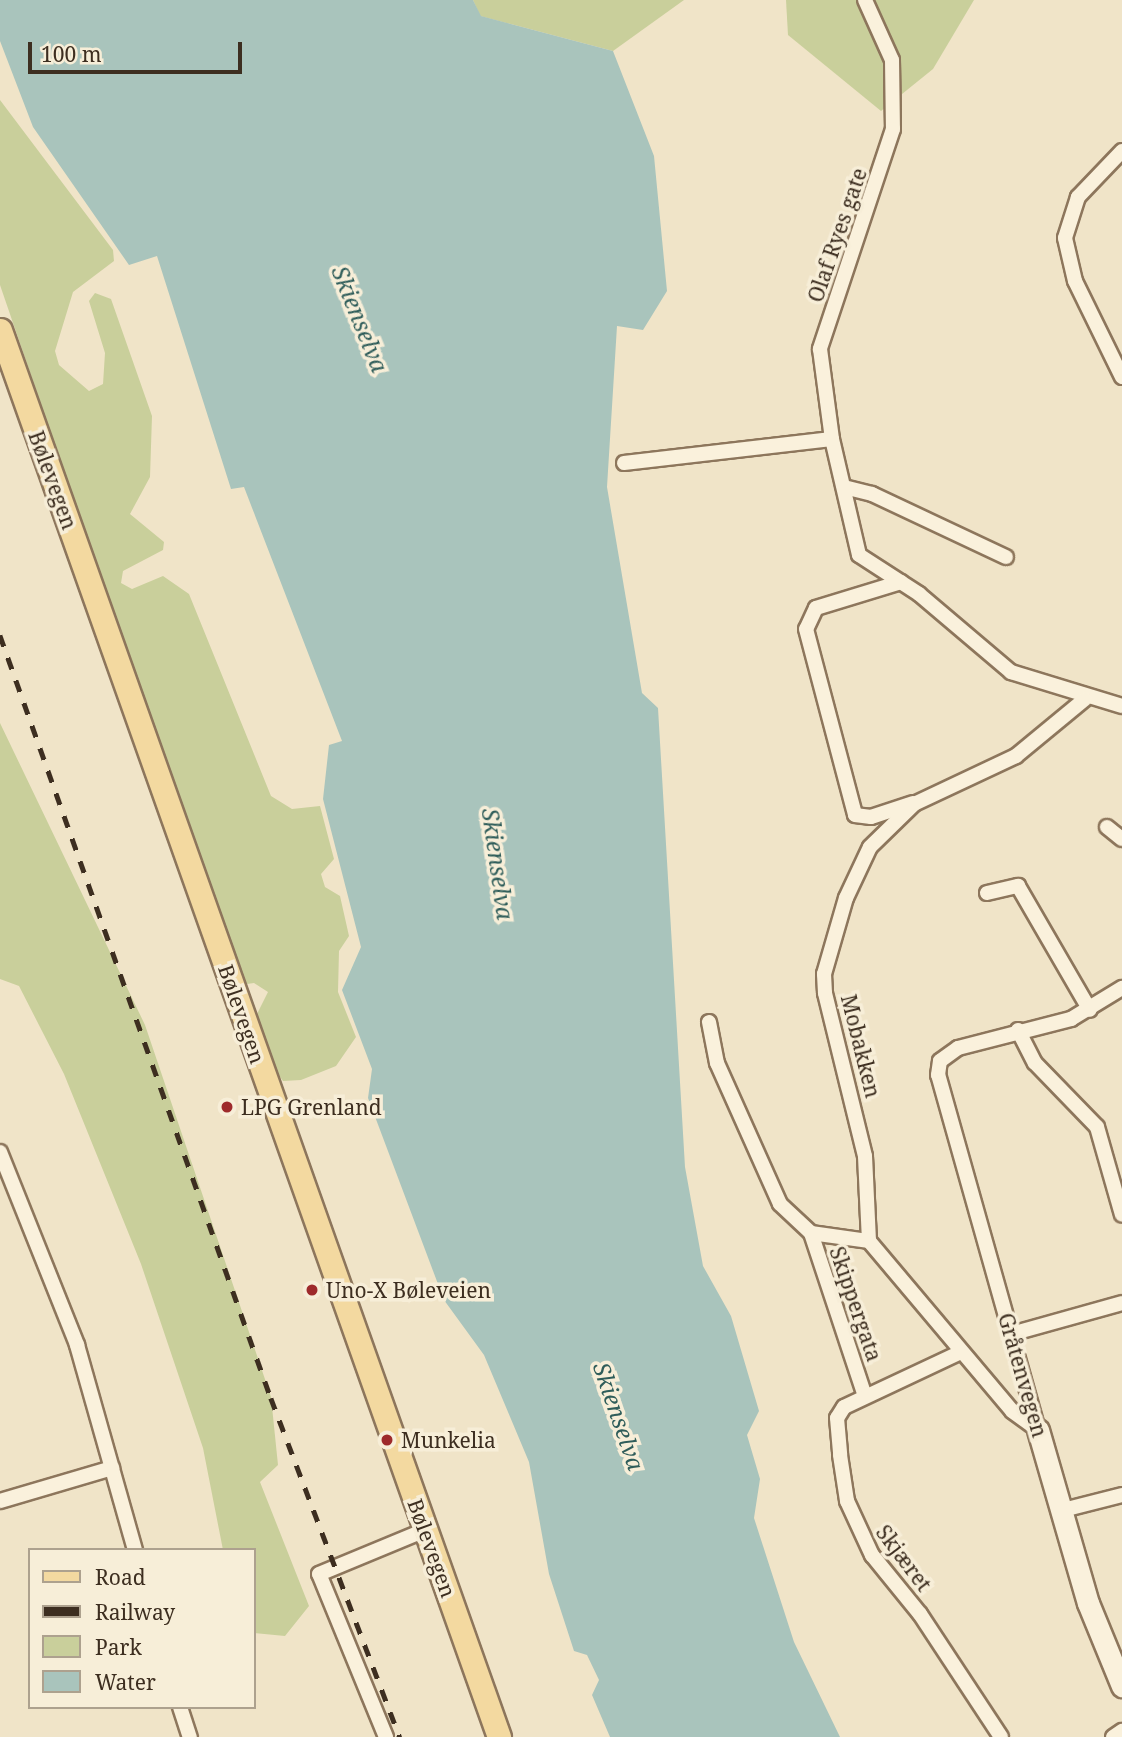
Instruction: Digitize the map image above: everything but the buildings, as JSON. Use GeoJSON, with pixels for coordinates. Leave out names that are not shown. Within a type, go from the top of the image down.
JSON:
{"type":"FeatureCollection","features":[{"type":"Feature","properties":{"kind":"main road","name":"Bølevegen"},"geometry":{"type":"LineString","coordinates":[[0,330],[499,1737]]}},
{"type":"Feature","properties":{"kind":"street","name":"Olaf Ryes gate"},"geometry":{"type":"LineString","coordinates":[[865,0],[889,48],[895,108],[882,171],[820,349],[832,439],[859,555],[901,582],[1000,665],[1085,699],[1122,706]]}},
{"type":"Feature","properties":{"kind":"street"},"geometry":{"type":"LineString","coordinates":[[1122,151],[1079,197],[1065,239],[1075,281],[1122,377]]}},
{"type":"Feature","properties":{"kind":"street"},"geometry":{"type":"LineString","coordinates":[[624,463],[832,439]]}},
{"type":"Feature","properties":{"kind":"street"},"geometry":{"type":"LineString","coordinates":[[844,487],[873,494],[1006,557]]}},
{"type":"Feature","properties":{"kind":"street","name":"Mobakken"},"geometry":{"type":"LineString","coordinates":[[901,582],[811,610],[806,623],[811,652],[855,815],[871,817],[914,804],[1016,756],[1085,699]]}},
{"type":"Feature","properties":{"kind":"street","name":"Mobakken"},"geometry":{"type":"LineString","coordinates":[[869,1241],[865,1156],[824,974],[857,870],[870,847],[914,804]]}},
{"type":"Feature","properties":{"kind":"street"},"geometry":{"type":"LineString","coordinates":[[1107,827],[1122,839]]}},
{"type":"Feature","properties":{"kind":"street"},"geometry":{"type":"LineString","coordinates":[[986,892],[1018,886],[1090,1010]]}},
{"type":"Feature","properties":{"kind":"street"},"geometry":{"type":"LineString","coordinates":[[1122,988],[1090,1010],[1018,1030],[1035,1063],[1097,1126],[1122,1215]]}},
{"type":"Feature","properties":{"kind":"street","name":"Skippergata"},"geometry":{"type":"LineString","coordinates":[[709,1022],[716,1063],[780,1204],[811,1233],[865,1396],[961,1352]]}},
{"type":"Feature","properties":{"kind":"street","name":"Gråtenvegen"},"geometry":{"type":"LineString","coordinates":[[1018,1030],[958,1048],[940,1061],[938,1075],[1088,1603],[1122,1686]]}},
{"type":"Feature","properties":{"kind":"street"},"geometry":{"type":"LineString","coordinates":[[0,1153],[77,1345],[134,1548]]}},
{"type":"Feature","properties":{"kind":"street"},"geometry":{"type":"LineString","coordinates":[[811,1233],[869,1241],[1012,1411],[1038,1430]]}},
{"type":"Feature","properties":{"kind":"street"},"geometry":{"type":"LineString","coordinates":[[1011,1334],[1122,1303]]}},
{"type":"Feature","properties":{"kind":"street","name":"Skjæret"},"geometry":{"type":"LineString","coordinates":[[865,1396],[837,1418],[847,1501],[858,1531],[1001,1737]]}},
{"type":"Feature","properties":{"kind":"street"},"geometry":{"type":"LineString","coordinates":[[0,1501],[112,1468]]}},
{"type":"Feature","properties":{"kind":"street"},"geometry":{"type":"LineString","coordinates":[[1063,1510],[1122,1495]]}},
{"type":"Feature","properties":{"kind":"street"},"geometry":{"type":"LineString","coordinates":[[386,1737],[319,1574],[425,1530]]}},
{"type":"Feature","properties":{"kind":"street"},"geometry":{"type":"LineString","coordinates":[[181,1709],[190,1737]]}},
{"type":"Feature","properties":{"kind":"street"},"geometry":{"type":"LineString","coordinates":[[1113,1737],[1122,1731]]}},
{"type":"Feature","properties":{"kind":"green space"},"geometry":{"type":"Polygon","coordinates":[[[473,0],[684,0],[613,51],[480,16],[473,0]]]}},
{"type":"Feature","properties":{"kind":"green space"},"geometry":{"type":"Polygon","coordinates":[[[786,0],[974,0],[933,69],[881,111],[788,35],[786,0]]]}},
{"type":"Feature","properties":{"kind":"green space"},"geometry":{"type":"Polygon","coordinates":[[[0,100],[113,250],[114,261],[73,292],[55,351],[59,365],[89,391],[103,384],[105,353],[89,301],[95,293],[111,299],[152,416],[150,477],[130,514],[164,542],[163,550],[123,571],[121,583],[132,589],[163,576],[189,594],[271,796],[292,809],[320,806],[334,859],[321,874],[325,887],[340,896],[349,936],[339,951],[338,992],[356,1037],[336,1066],[301,1080],[283,1081],[273,1067],[255,1018],[268,992],[254,983],[240,985],[0,285],[0,100]]]}},
{"type":"Feature","properties":{"kind":"green space"},"geometry":{"type":"Polygon","coordinates":[[[0,723],[145,1025],[271,1397],[278,1465],[260,1482],[309,1606],[285,1636],[256,1633],[256,1548],[223,1548],[203,1448],[141,1264],[64,1074],[19,986],[0,979],[0,723]]]}},
{"type":"Feature","properties":{"kind":"water","name":"Skienselva"},"geometry":{"type":"Polygon","coordinates":[[[0,0],[473,0],[481,16],[613,51],[654,156],[667,291],[643,330],[617,326],[607,487],[642,693],[658,708],[685,1167],[703,1266],[731,1316],[759,1411],[747,1435],[760,1479],[754,1518],[794,1642],[840,1737],[610,1737],[592,1695],[599,1680],[587,1655],[574,1651],[549,1574],[529,1462],[484,1355],[444,1300],[368,1098],[372,1069],[342,990],[361,947],[323,799],[329,745],[342,741],[244,487],[231,489],[157,256],[129,265],[33,127],[0,41],[0,0]]]}},
{"type":"Feature","properties":{"kind":"railway"},"geometry":{"type":"LineString","coordinates":[[0,635],[271,1398],[400,1737]]}},
{"type":"Feature","properties":{"kind":"place","name":"LPG Grenland"},"geometry":{"type":"Point","coordinates":[227,1107]}},
{"type":"Feature","properties":{"kind":"place","name":"Uno-X Bøleveien"},"geometry":{"type":"Point","coordinates":[312,1290]}},
{"type":"Feature","properties":{"kind":"place","name":"Munkelia"},"geometry":{"type":"Point","coordinates":[387,1440]}}]}
